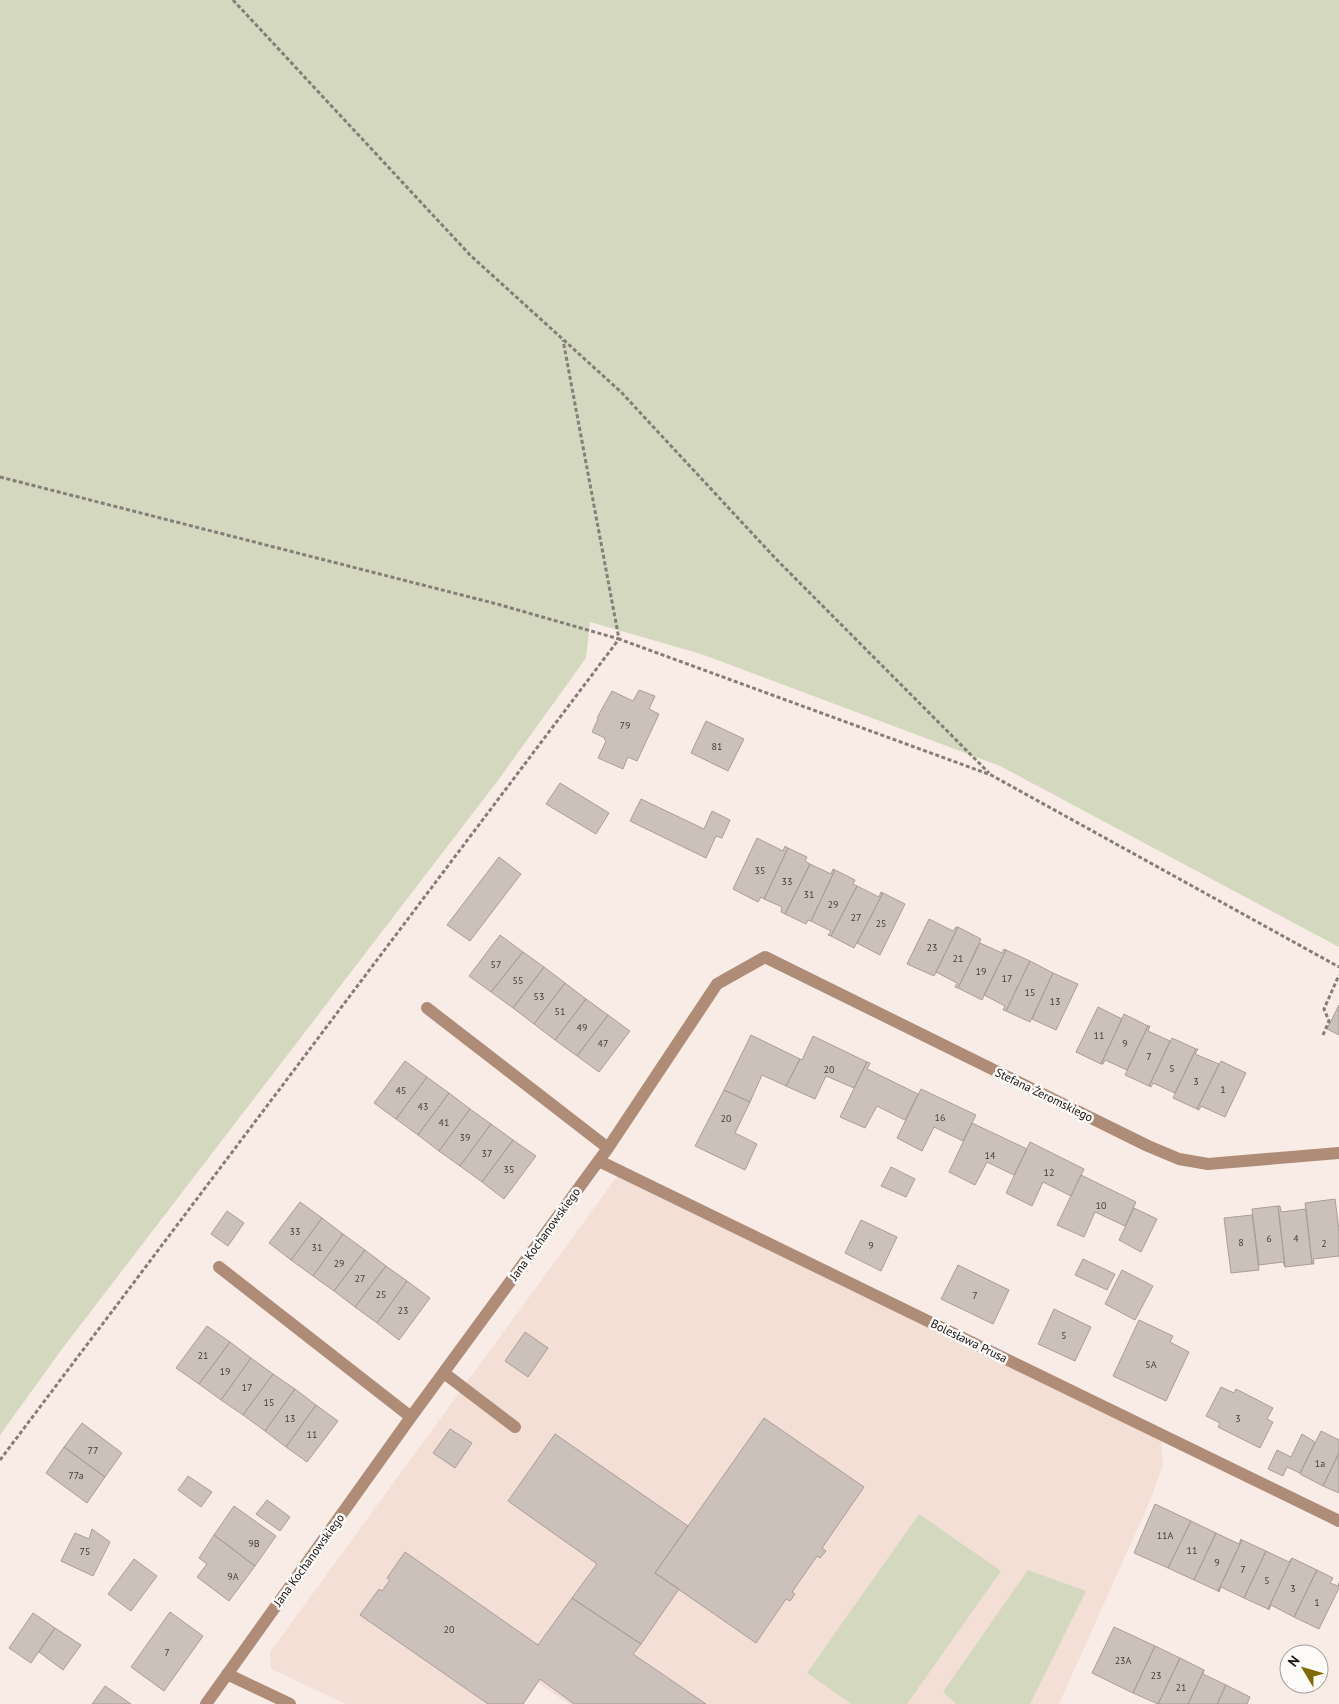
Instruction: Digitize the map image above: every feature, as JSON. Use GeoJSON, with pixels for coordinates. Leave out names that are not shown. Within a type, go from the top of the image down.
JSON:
{"type":"FeatureCollection","features":[{"type":"Feature","properties":{"kind":"street","name":"Jana Kochanowskiego"},"geometry":{"type":"LineString","coordinates":[[206,1704],[599,1161],[717,984],[765,957]]}},
{"type":"Feature","properties":{"kind":"street","name":"Stefana Żeromskiego"},"geometry":{"type":"LineString","coordinates":[[765,957],[1148,1146],[1179,1159],[1208,1164],[1339,1153]]}},
{"type":"Feature","properties":{"kind":"street"},"geometry":{"type":"LineString","coordinates":[[427,1008],[608,1148]]}},
{"type":"Feature","properties":{"kind":"street","name":"Bolesława Prusa"},"geometry":{"type":"LineString","coordinates":[[599,1161],[1339,1522]]}},
{"type":"Feature","properties":{"kind":"street"},"geometry":{"type":"LineString","coordinates":[[219,1268],[412,1417]]}},
{"type":"Feature","properties":{"kind":"street"},"geometry":{"type":"LineString","coordinates":[[444,1373],[515,1427]]}},
{"type":"Feature","properties":{"kind":"street"},"geometry":{"type":"LineString","coordinates":[[227,1674],[290,1704]]}},
{"type":"Feature","properties":{"kind":"path"},"geometry":{"type":"LineString","coordinates":[[234,0],[470,255],[621,392],[776,559],[991,775]]}},
{"type":"Feature","properties":{"kind":"path"},"geometry":{"type":"LineString","coordinates":[[0,1460],[619,639],[563,339]]}},
{"type":"Feature","properties":{"kind":"path"},"geometry":{"type":"LineString","coordinates":[[0,477],[497,604],[619,639],[991,775],[1339,967]]}},
{"type":"Feature","properties":{"kind":"path"},"geometry":{"type":"LineString","coordinates":[[1323,1035],[1329,1021],[1324,1009],[1339,975]]}},
{"type":"Feature","properties":{"kind":"shaded area"},"geometry":{"type":"Polygon","coordinates":[[[621,1171],[1161,1435],[1163,1465],[1150,1501],[1059,1704],[569,1704],[538,1683],[524,1704],[346,1704],[271,1669],[270,1652],[621,1171]]]}},
{"type":"Feature","properties":{"kind":"green space"},"geometry":{"type":"Polygon","coordinates":[[[0,0],[1339,0],[1339,947],[1000,766],[701,654],[590,622],[586,658],[499,779],[62,1349],[0,1435],[0,0]]]}},
{"type":"Feature","properties":{"kind":"green space"},"geometry":{"type":"Polygon","coordinates":[[[919,1514],[1001,1571],[907,1704],[851,1704],[807,1673],[919,1514]]]}},
{"type":"Feature","properties":{"kind":"green space"},"geometry":{"type":"Polygon","coordinates":[[[1028,1570],[1086,1591],[1030,1704],[956,1704],[943,1692],[1028,1570]]]}},
{"type":"Feature","properties":{"kind":"building"},"geometry":{"type":"Polygon","coordinates":[[[639,690],[655,696],[649,709],[659,714],[637,761],[628,757],[623,769],[598,758],[606,741],[605,738],[592,732],[597,718],[612,691],[633,701],[639,690]]]}},
{"type":"Feature","properties":{"kind":"building"},"geometry":{"type":"Polygon","coordinates":[[[706,721],[744,739],[728,771],[691,753],[706,721]]]}},
{"type":"Feature","properties":{"kind":"building"},"geometry":{"type":"Polygon","coordinates":[[[560,783],[609,813],[596,834],[546,804],[560,783]]]}},
{"type":"Feature","properties":{"kind":"building"},"geometry":{"type":"Polygon","coordinates":[[[641,799],[704,829],[712,811],[730,820],[722,838],[716,836],[706,858],[630,821],[641,799]]]}},
{"type":"Feature","properties":{"kind":"building"},"geometry":{"type":"Polygon","coordinates":[[[757,838],[783,851],[785,846],[788,848],[764,899],[761,897],[758,902],[733,889],[757,838]]]}},
{"type":"Feature","properties":{"kind":"building"},"geometry":{"type":"Polygon","coordinates":[[[788,848],[807,857],[805,861],[810,864],[785,914],[781,912],[782,907],[764,899],[788,848]]]}},
{"type":"Feature","properties":{"kind":"building"},"geometry":{"type":"Polygon","coordinates":[[[499,857],[521,874],[470,941],[447,925],[499,857]]]}},
{"type":"Feature","properties":{"kind":"building"},"geometry":{"type":"Polygon","coordinates":[[[810,864],[831,874],[833,869],[835,870],[811,921],[808,920],[806,924],[785,914],[810,864]]]}},
{"type":"Feature","properties":{"kind":"building"},"geometry":{"type":"Polygon","coordinates":[[[835,870],[855,880],[853,884],[857,886],[831,936],[828,935],[831,931],[811,921],[835,870]]]}},
{"type":"Feature","properties":{"kind":"building"},"geometry":{"type":"Polygon","coordinates":[[[857,886],[879,897],[881,892],[883,893],[854,948],[831,936],[857,886]]]}},
{"type":"Feature","properties":{"kind":"building"},"geometry":{"type":"Polygon","coordinates":[[[883,893],[905,904],[880,955],[857,943],[883,893]]]}},
{"type":"Feature","properties":{"kind":"building"},"geometry":{"type":"Polygon","coordinates":[[[929,919],[953,931],[958,927],[934,976],[907,964],[929,919]]]}},
{"type":"Feature","properties":{"kind":"building"},"geometry":{"type":"Polygon","coordinates":[[[958,927],[981,939],[958,988],[955,987],[957,983],[936,972],[958,927]]]}},
{"type":"Feature","properties":{"kind":"building"},"geometry":{"type":"Polygon","coordinates":[[[500,935],[523,952],[491,992],[469,976],[500,935]]]}},
{"type":"Feature","properties":{"kind":"building"},"geometry":{"type":"Polygon","coordinates":[[[980,943],[1002,953],[1004,949],[1006,950],[982,1000],[958,988],[980,943]]]}},
{"type":"Feature","properties":{"kind":"building"},"geometry":{"type":"Polygon","coordinates":[[[1006,950],[1030,961],[1006,1011],[1003,1010],[1005,1006],[984,995],[1006,950]]]}},
{"type":"Feature","properties":{"kind":"building"},"geometry":{"type":"Polygon","coordinates":[[[523,952],[544,967],[513,1008],[491,992],[523,952]]]}},
{"type":"Feature","properties":{"kind":"building"},"geometry":{"type":"Polygon","coordinates":[[[1030,961],[1053,973],[1030,1022],[1006,1011],[1030,961]]]}},
{"type":"Feature","properties":{"kind":"building"},"geometry":{"type":"Polygon","coordinates":[[[544,967],[565,983],[534,1024],[513,1008],[544,967]]]}},
{"type":"Feature","properties":{"kind":"building"},"geometry":{"type":"Polygon","coordinates":[[[1053,973],[1078,984],[1056,1030],[1032,1019],[1053,973]]]}},
{"type":"Feature","properties":{"kind":"building"},"geometry":{"type":"Polygon","coordinates":[[[565,983],[586,999],[555,1040],[534,1024],[565,983]]]}},
{"type":"Feature","properties":{"kind":"building"},"geometry":{"type":"Polygon","coordinates":[[[586,999],[608,1015],[577,1056],[555,1040],[586,999]]]}},
{"type":"Feature","properties":{"kind":"building"},"geometry":{"type":"Polygon","coordinates":[[[1339,1005],[1339,1035],[1327,1029],[1339,1005]]]}},
{"type":"Feature","properties":{"kind":"building"},"geometry":{"type":"Polygon","coordinates":[[[1098,1007],[1122,1019],[1101,1064],[1076,1052],[1098,1007]]]}},
{"type":"Feature","properties":{"kind":"building"},"geometry":{"type":"Polygon","coordinates":[[[1124,1014],[1148,1026],[1127,1070],[1105,1060],[1101,1064],[1124,1014]]]}},
{"type":"Feature","properties":{"kind":"building"},"geometry":{"type":"Polygon","coordinates":[[[608,1015],[630,1031],[599,1072],[577,1056],[608,1015]]]}},
{"type":"Feature","properties":{"kind":"building"},"geometry":{"type":"Polygon","coordinates":[[[1148,1026],[1150,1026],[1148,1031],[1170,1041],[1149,1086],[1125,1075],[1148,1026]]]}},
{"type":"Feature","properties":{"kind":"building"},"geometry":{"type":"Polygon","coordinates":[[[751,1035],[800,1059],[786,1086],[762,1075],[750,1102],[724,1090],[751,1035]]]}},
{"type":"Feature","properties":{"kind":"building"},"geometry":{"type":"Polygon","coordinates":[[[813,1036],[867,1062],[854,1088],[826,1076],[815,1099],[786,1086],[800,1059],[802,1060],[813,1036]]]}},
{"type":"Feature","properties":{"kind":"building"},"geometry":{"type":"Polygon","coordinates":[[[1172,1038],[1196,1049],[1175,1093],[1153,1083],[1151,1087],[1149,1086],[1172,1038]]]}},
{"type":"Feature","properties":{"kind":"building"},"geometry":{"type":"Polygon","coordinates":[[[1196,1049],[1198,1049],[1195,1054],[1219,1064],[1197,1109],[1173,1098],[1196,1049]]]}},
{"type":"Feature","properties":{"kind":"building"},"geometry":{"type":"Polygon","coordinates":[[[405,1061],[427,1077],[396,1119],[374,1103],[405,1061]]]}},
{"type":"Feature","properties":{"kind":"building"},"geometry":{"type":"Polygon","coordinates":[[[1221,1061],[1246,1073],[1225,1117],[1201,1106],[1199,1110],[1197,1109],[1221,1061]]]}},
{"type":"Feature","properties":{"kind":"building"},"geometry":{"type":"Polygon","coordinates":[[[867,1062],[870,1063],[867,1069],[918,1094],[905,1120],[877,1106],[865,1128],[840,1117],[867,1062]]]}},
{"type":"Feature","properties":{"kind":"building"},"geometry":{"type":"Polygon","coordinates":[[[427,1077],[449,1093],[418,1135],[396,1119],[427,1077]]]}},
{"type":"Feature","properties":{"kind":"building"},"geometry":{"type":"Polygon","coordinates":[[[921,1089],[976,1115],[963,1141],[934,1127],[922,1151],[897,1138],[921,1089]]]}},
{"type":"Feature","properties":{"kind":"building"},"geometry":{"type":"Polygon","coordinates":[[[724,1090],[750,1102],[735,1133],[757,1144],[745,1170],[695,1146],[724,1090]]]}},
{"type":"Feature","properties":{"kind":"building"},"geometry":{"type":"Polygon","coordinates":[[[449,1093],[470,1109],[439,1151],[418,1135],[449,1093]]]}},
{"type":"Feature","properties":{"kind":"building"},"geometry":{"type":"Polygon","coordinates":[[[470,1109],[491,1124],[460,1166],[439,1151],[470,1109]]]}},
{"type":"Feature","properties":{"kind":"building"},"geometry":{"type":"Polygon","coordinates":[[[972,1123],[1027,1149],[1014,1175],[987,1162],[975,1185],[949,1172],[972,1123]]]}},
{"type":"Feature","properties":{"kind":"building"},"geometry":{"type":"Polygon","coordinates":[[[491,1124],[513,1140],[482,1182],[460,1166],[491,1124]]]}},
{"type":"Feature","properties":{"kind":"building"},"geometry":{"type":"Polygon","coordinates":[[[513,1140],[536,1156],[504,1199],[482,1182],[513,1140]]]}},
{"type":"Feature","properties":{"kind":"building"},"geometry":{"type":"Polygon","coordinates":[[[1030,1142],[1084,1169],[1071,1196],[1043,1182],[1032,1206],[1006,1193],[1030,1142]]]}},
{"type":"Feature","properties":{"kind":"building"},"geometry":{"type":"Polygon","coordinates":[[[891,1167],[915,1179],[906,1197],[881,1186],[891,1167]]]}},
{"type":"Feature","properties":{"kind":"building"},"geometry":{"type":"Polygon","coordinates":[[[1081,1175],[1136,1202],[1125,1226],[1095,1212],[1084,1237],[1057,1225],[1081,1175]]]}},
{"type":"Feature","properties":{"kind":"building"},"geometry":{"type":"Polygon","coordinates":[[[1335,1199],[1339,1230],[1339,1256],[1313,1259],[1314,1264],[1312,1264],[1305,1203],[1335,1199]]]}},
{"type":"Feature","properties":{"kind":"building"},"geometry":{"type":"Polygon","coordinates":[[[300,1202],[322,1218],[291,1260],[269,1243],[300,1202]]]}},
{"type":"Feature","properties":{"kind":"building"},"geometry":{"type":"Polygon","coordinates":[[[1278,1206],[1285,1267],[1283,1262],[1259,1265],[1252,1209],[1278,1206]]]}},
{"type":"Feature","properties":{"kind":"building"},"geometry":{"type":"Polygon","coordinates":[[[1278,1206],[1280,1206],[1281,1212],[1306,1209],[1312,1264],[1285,1267],[1278,1206]]]}},
{"type":"Feature","properties":{"kind":"building"},"geometry":{"type":"Polygon","coordinates":[[[1134,1208],[1157,1219],[1141,1252],[1119,1240],[1134,1208]]]}},
{"type":"Feature","properties":{"kind":"building"},"geometry":{"type":"Polygon","coordinates":[[[227,1211],[244,1223],[228,1246],[211,1234],[227,1211]]]}},
{"type":"Feature","properties":{"kind":"building"},"geometry":{"type":"Polygon","coordinates":[[[1252,1215],[1259,1270],[1231,1273],[1224,1218],[1252,1215]]]}},
{"type":"Feature","properties":{"kind":"building"},"geometry":{"type":"Polygon","coordinates":[[[322,1218],[343,1234],[313,1276],[291,1260],[322,1218]]]}},
{"type":"Feature","properties":{"kind":"building"},"geometry":{"type":"Polygon","coordinates":[[[861,1220],[897,1237],[881,1271],[845,1253],[861,1220]]]}},
{"type":"Feature","properties":{"kind":"building"},"geometry":{"type":"Polygon","coordinates":[[[343,1234],[365,1250],[334,1291],[313,1276],[343,1234]]]}},
{"type":"Feature","properties":{"kind":"building"},"geometry":{"type":"Polygon","coordinates":[[[365,1250],[386,1266],[355,1307],[334,1291],[365,1250]]]}},
{"type":"Feature","properties":{"kind":"building"},"geometry":{"type":"Polygon","coordinates":[[[1083,1259],[1115,1274],[1107,1290],[1075,1275],[1083,1259]]]}},
{"type":"Feature","properties":{"kind":"building"},"geometry":{"type":"Polygon","coordinates":[[[958,1265],[1009,1290],[993,1324],[941,1299],[958,1265]]]}},
{"type":"Feature","properties":{"kind":"building"},"geometry":{"type":"Polygon","coordinates":[[[386,1266],[407,1281],[377,1323],[355,1307],[386,1266]]]}},
{"type":"Feature","properties":{"kind":"building"},"geometry":{"type":"Polygon","coordinates":[[[1122,1270],[1153,1286],[1135,1320],[1105,1304],[1122,1270]]]}},
{"type":"Feature","properties":{"kind":"building"},"geometry":{"type":"Polygon","coordinates":[[[407,1281],[430,1298],[399,1340],[377,1323],[407,1281]]]}},
{"type":"Feature","properties":{"kind":"building"},"geometry":{"type":"Polygon","coordinates":[[[1054,1309],[1091,1327],[1075,1361],[1038,1344],[1054,1309]]]}},
{"type":"Feature","properties":{"kind":"building"},"geometry":{"type":"Polygon","coordinates":[[[1139,1320],[1173,1336],[1170,1342],[1189,1352],[1166,1401],[1113,1376],[1139,1320]]]}},
{"type":"Feature","properties":{"kind":"building"},"geometry":{"type":"Polygon","coordinates":[[[207,1326],[230,1342],[199,1384],[176,1368],[207,1326]]]}},
{"type":"Feature","properties":{"kind":"building"},"geometry":{"type":"Polygon","coordinates":[[[525,1332],[548,1348],[528,1377],[505,1361],[525,1332]]]}},
{"type":"Feature","properties":{"kind":"building"},"geometry":{"type":"Polygon","coordinates":[[[230,1342],[251,1358],[221,1400],[199,1384],[230,1342]]]}},
{"type":"Feature","properties":{"kind":"building"},"geometry":{"type":"Polygon","coordinates":[[[251,1358],[273,1374],[243,1415],[221,1400],[251,1358]]]}},
{"type":"Feature","properties":{"kind":"building"},"geometry":{"type":"Polygon","coordinates":[[[273,1374],[295,1389],[265,1431],[243,1415],[273,1374]]]}},
{"type":"Feature","properties":{"kind":"building"},"geometry":{"type":"Polygon","coordinates":[[[1221,1387],[1234,1393],[1236,1389],[1273,1408],[1267,1419],[1273,1422],[1260,1448],[1218,1427],[1220,1423],[1206,1416],[1221,1387]]]}},
{"type":"Feature","properties":{"kind":"building"},"geometry":{"type":"Polygon","coordinates":[[[295,1389],[316,1405],[286,1447],[265,1431],[295,1389]]]}},
{"type":"Feature","properties":{"kind":"building"},"geometry":{"type":"Polygon","coordinates":[[[316,1405],[338,1421],[307,1462],[286,1447],[316,1405]]]}},
{"type":"Feature","properties":{"kind":"building"},"geometry":{"type":"Polygon","coordinates":[[[764,1418],[864,1487],[822,1548],[826,1551],[820,1558],[817,1556],[792,1592],[795,1594],[790,1601],[786,1599],[756,1643],[655,1573],[764,1418]]]}},
{"type":"Feature","properties":{"kind":"building"},"geometry":{"type":"Polygon","coordinates":[[[82,1423],[122,1453],[105,1477],[64,1447],[82,1423]]]}},
{"type":"Feature","properties":{"kind":"building"},"geometry":{"type":"Polygon","coordinates":[[[450,1429],[472,1443],[455,1468],[433,1453],[450,1429]]]}},
{"type":"Feature","properties":{"kind":"building"},"geometry":{"type":"Polygon","coordinates":[[[1321,1431],[1339,1440],[1339,1453],[1323,1486],[1300,1474],[1321,1431]]]}},
{"type":"Feature","properties":{"kind":"building"},"geometry":{"type":"Polygon","coordinates":[[[555,1434],[688,1526],[655,1573],[679,1589],[641,1644],[572,1598],[597,1564],[508,1501],[555,1434]]]}},
{"type":"Feature","properties":{"kind":"building"},"geometry":{"type":"Polygon","coordinates":[[[1302,1434],[1315,1442],[1300,1473],[1287,1467],[1283,1476],[1268,1469],[1277,1450],[1291,1457],[1302,1434]]]}},
{"type":"Feature","properties":{"kind":"building"},"geometry":{"type":"Polygon","coordinates":[[[64,1447],[105,1477],[87,1503],[46,1473],[64,1447]]]}},
{"type":"Feature","properties":{"kind":"building"},"geometry":{"type":"Polygon","coordinates":[[[1339,1453],[1339,1493],[1323,1486],[1339,1453]]]}},
{"type":"Feature","properties":{"kind":"building"},"geometry":{"type":"Polygon","coordinates":[[[188,1476],[212,1492],[201,1507],[178,1490],[188,1476]]]}},
{"type":"Feature","properties":{"kind":"building"},"geometry":{"type":"Polygon","coordinates":[[[267,1500],[290,1517],[280,1531],[256,1514],[267,1500]]]}},
{"type":"Feature","properties":{"kind":"building"},"geometry":{"type":"Polygon","coordinates":[[[1155,1504],[1191,1521],[1168,1568],[1134,1553],[1155,1504]]]}},
{"type":"Feature","properties":{"kind":"building"},"geometry":{"type":"Polygon","coordinates":[[[234,1506],[276,1536],[255,1566],[214,1535],[234,1506]]]}},
{"type":"Feature","properties":{"kind":"building"},"geometry":{"type":"Polygon","coordinates":[[[1191,1521],[1216,1533],[1194,1580],[1168,1568],[1191,1521]]]}},
{"type":"Feature","properties":{"kind":"building"},"geometry":{"type":"Polygon","coordinates":[[[92,1529],[110,1542],[93,1576],[61,1561],[75,1533],[89,1539],[92,1529]]]}},
{"type":"Feature","properties":{"kind":"building"},"geometry":{"type":"Polygon","coordinates":[[[1216,1533],[1239,1544],[1242,1540],[1218,1591],[1194,1580],[1216,1533]]]}},
{"type":"Feature","properties":{"kind":"building"},"geometry":{"type":"Polygon","coordinates":[[[214,1535],[255,1566],[229,1601],[197,1577],[207,1564],[199,1558],[214,1535]]]}},
{"type":"Feature","properties":{"kind":"building"},"geometry":{"type":"Polygon","coordinates":[[[1242,1540],[1266,1551],[1244,1598],[1221,1587],[1218,1591],[1242,1540]]]}},
{"type":"Feature","properties":{"kind":"building"},"geometry":{"type":"Polygon","coordinates":[[[1266,1551],[1289,1562],[1292,1558],[1268,1609],[1244,1598],[1266,1551]]]}},
{"type":"Feature","properties":{"kind":"building"},"geometry":{"type":"Polygon","coordinates":[[[405,1552],[538,1645],[572,1598],[641,1644],[633,1654],[706,1704],[574,1704],[540,1679],[523,1704],[488,1704],[360,1615],[379,1589],[382,1591],[390,1580],[387,1578],[405,1552]]]}},
{"type":"Feature","properties":{"kind":"building"},"geometry":{"type":"Polygon","coordinates":[[[1292,1558],[1317,1570],[1294,1617],[1271,1605],[1268,1609],[1292,1558]]]}},
{"type":"Feature","properties":{"kind":"building"},"geometry":{"type":"Polygon","coordinates":[[[134,1559],[157,1576],[131,1611],[108,1594],[134,1559]]]}},
{"type":"Feature","properties":{"kind":"building"},"geometry":{"type":"Polygon","coordinates":[[[1317,1570],[1333,1578],[1330,1583],[1338,1586],[1339,1583],[1339,1588],[1319,1629],[1294,1617],[1317,1570]]]}},
{"type":"Feature","properties":{"kind":"building"},"geometry":{"type":"Polygon","coordinates":[[[170,1612],[203,1636],[164,1691],[131,1667],[170,1612]]]}},
{"type":"Feature","properties":{"kind":"building"},"geometry":{"type":"Polygon","coordinates":[[[33,1613],[55,1628],[31,1663],[9,1648],[33,1613]]]}},
{"type":"Feature","properties":{"kind":"building"},"geometry":{"type":"Polygon","coordinates":[[[1114,1627],[1155,1646],[1133,1693],[1092,1673],[1114,1627]]]}},
{"type":"Feature","properties":{"kind":"building"},"geometry":{"type":"Polygon","coordinates":[[[55,1628],[81,1645],[63,1670],[39,1652],[55,1628]]]}},
{"type":"Feature","properties":{"kind":"building"},"geometry":{"type":"Polygon","coordinates":[[[1155,1646],[1180,1658],[1158,1704],[1133,1693],[1155,1646]]]}},
{"type":"Feature","properties":{"kind":"building"},"geometry":{"type":"Polygon","coordinates":[[[1180,1658],[1204,1670],[1188,1704],[1158,1704],[1180,1658]]]}},
{"type":"Feature","properties":{"kind":"building"},"geometry":{"type":"Polygon","coordinates":[[[1204,1670],[1203,1674],[1226,1685],[1217,1704],[1188,1704],[1204,1670]]]}},
{"type":"Feature","properties":{"kind":"building"},"geometry":{"type":"Polygon","coordinates":[[[1226,1685],[1250,1697],[1247,1704],[1217,1704],[1226,1685]]]}},
{"type":"Feature","properties":{"kind":"building"},"geometry":{"type":"Polygon","coordinates":[[[105,1686],[131,1704],[92,1704],[105,1686]]]}}]}
